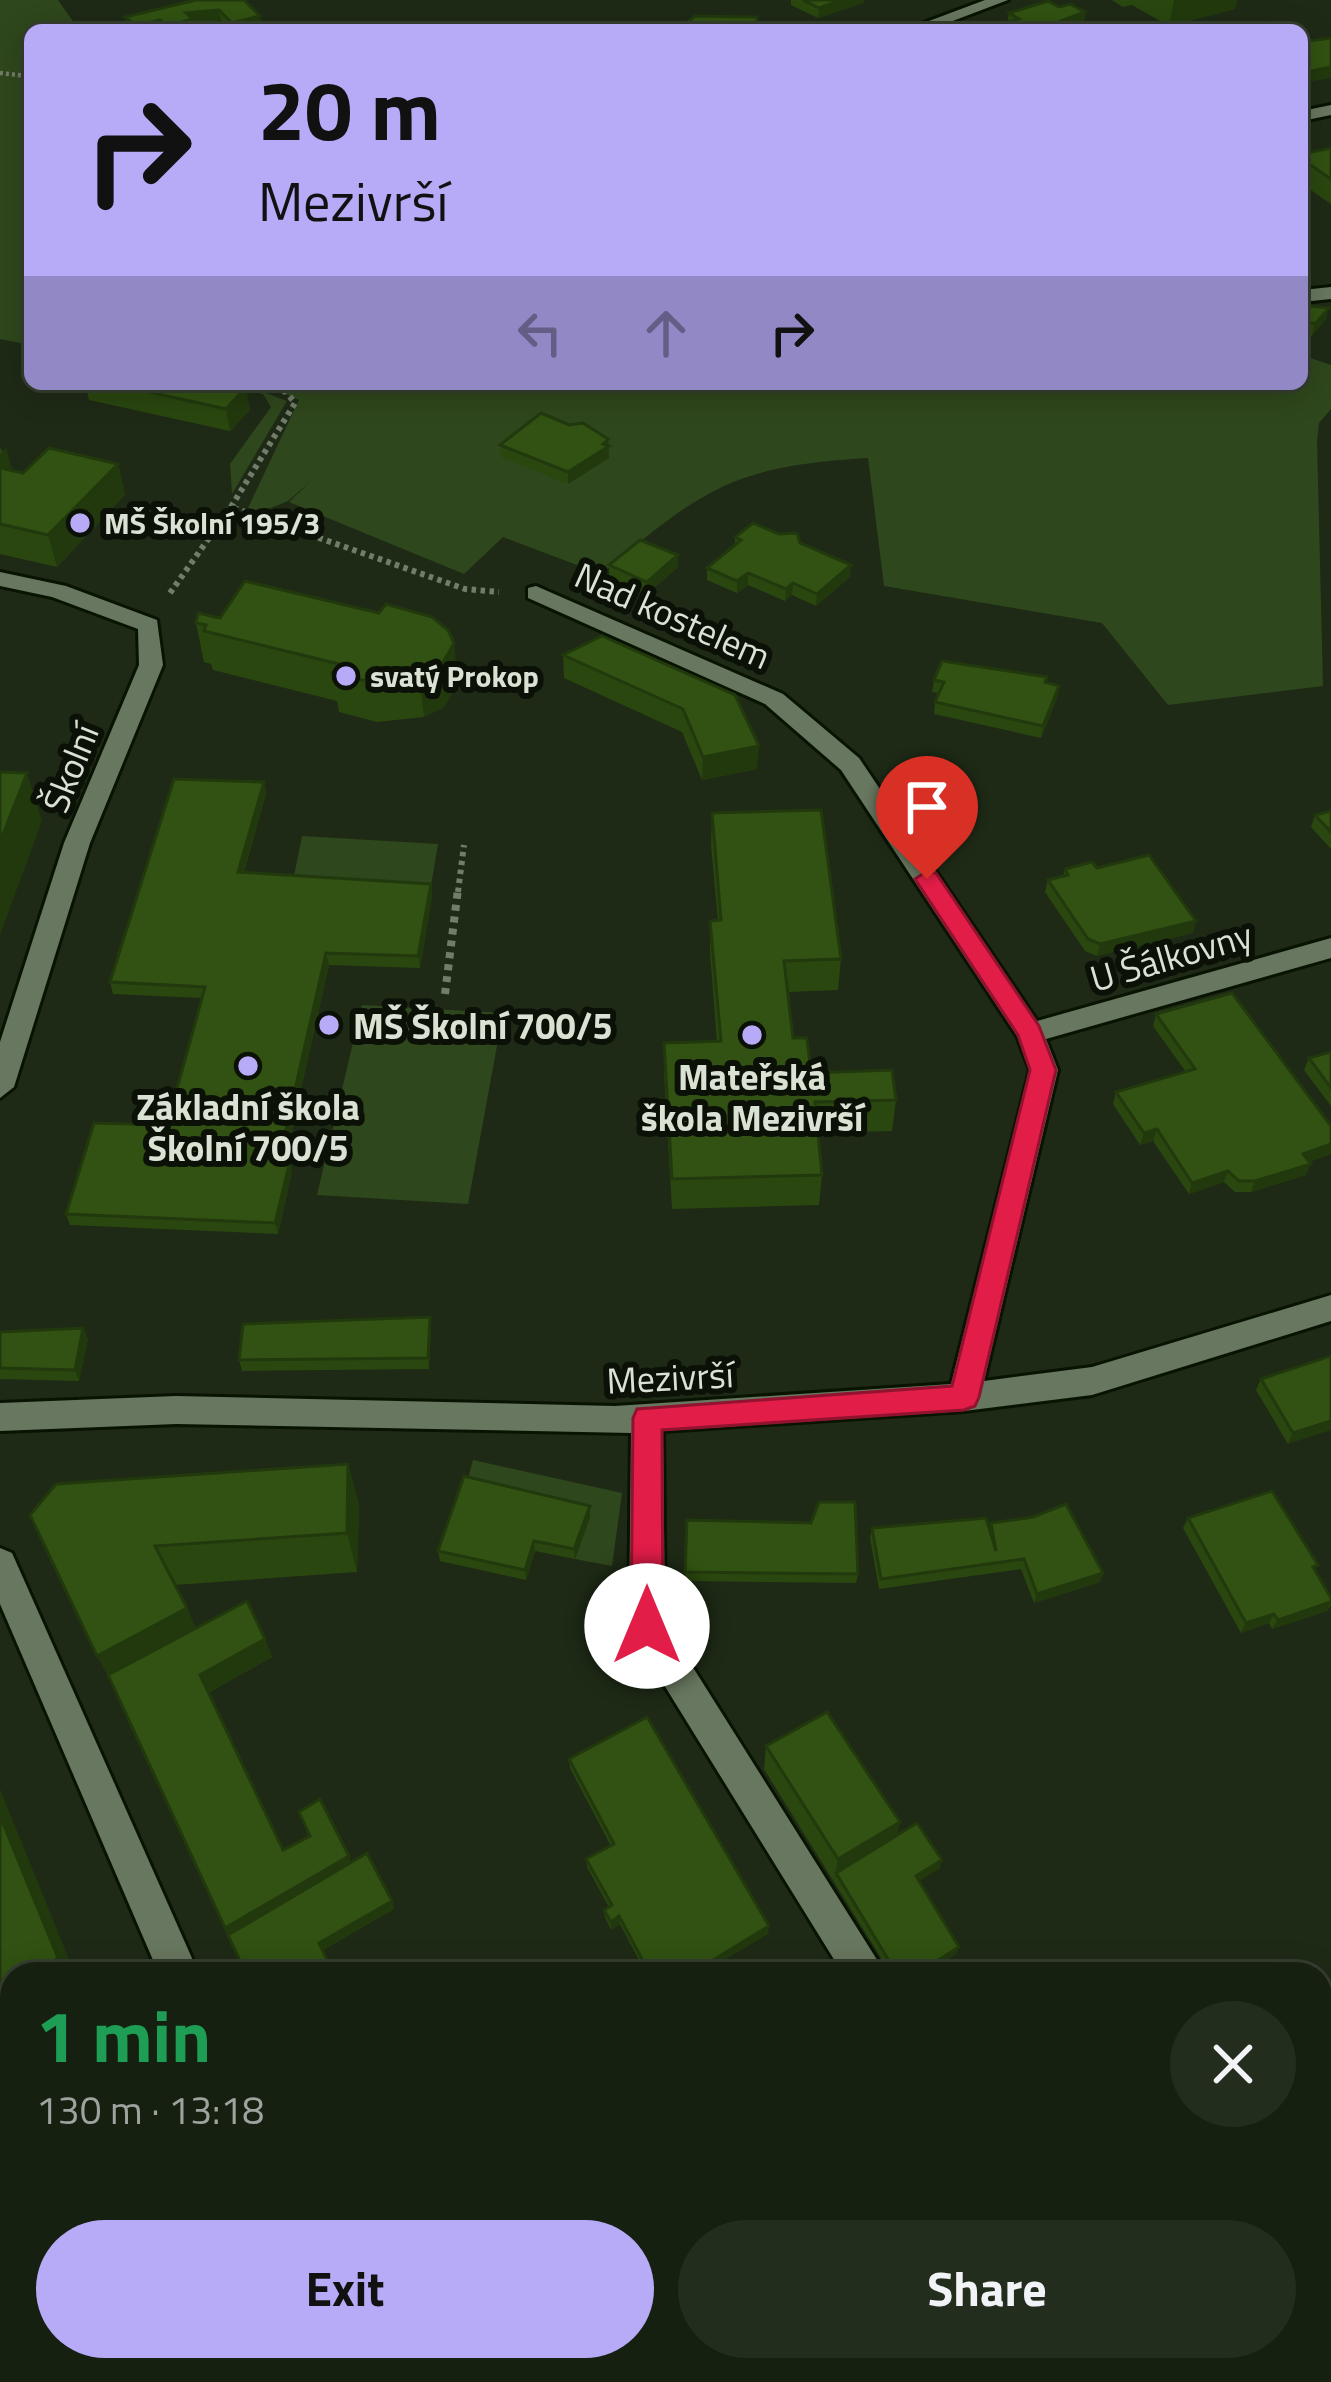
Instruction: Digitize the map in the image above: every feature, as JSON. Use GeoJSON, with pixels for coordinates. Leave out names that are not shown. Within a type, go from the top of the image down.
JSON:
{"type":"FeatureCollection","features":[{"type":"Feature","properties":{"kind":"street"},"geometry":{"type":"LineString","coordinates":[[930,24],[1000,0]]}},
{"type":"Feature","properties":{"kind":"street","name":"Školní"},"geometry":{"type":"LineString","coordinates":[[0,578],[58,591],[149,625],[151,665],[77,843],[0,1087]]}},
{"type":"Feature","properties":{"kind":"street","name":"Nad kostelem"},"geometry":{"type":"LineString","coordinates":[[536,593],[774,699],[850,764],[1030,1033],[1043,1070],[964,1397]]}},
{"type":"Feature","properties":{"kind":"street","name":"U Šálkovny"},"geometry":{"type":"LineString","coordinates":[[1030,1033],[1331,948]]}},
{"type":"Feature","properties":{"kind":"street","name":"Mezivrší"},"geometry":{"type":"LineString","coordinates":[[0,1417],[176,1410],[647,1418],[964,1397],[1092,1382],[1331,1308]]}},
{"type":"Feature","properties":{"kind":"street"},"geometry":{"type":"LineString","coordinates":[[647,1418],[647,1626],[858,1962]]}},
{"type":"Feature","properties":{"kind":"street"},"geometry":{"type":"LineString","coordinates":[[0,1564],[174,1962]]}},
{"type":"Feature","properties":{"kind":"path"},"geometry":{"type":"LineString","coordinates":[[197,551],[231,507],[295,404],[280,390]]}},
{"type":"Feature","properties":{"kind":"path"},"geometry":{"type":"LineString","coordinates":[[231,507],[465,589],[536,593]]}},
{"type":"Feature","properties":{"kind":"path"},"geometry":{"type":"LineString","coordinates":[[446,994],[464,845]]}},
{"type":"Feature","properties":{"kind":"green space"},"geometry":{"type":"Polygon","coordinates":[[[0,0],[58,0],[75,24],[24,24],[24,344],[0,339],[0,0]]]}},
{"type":"Feature","properties":{"kind":"green space"},"geometry":{"type":"Polygon","coordinates":[[[1308,357],[1331,365],[1331,409],[1319,423],[1317,441],[1323,686],[1168,705],[1102,623],[884,586],[868,458],[783,468],[722,487],[667,521],[601,574],[503,537],[464,574],[289,502],[312,480],[288,501],[261,512],[248,508],[299,400],[276,390],[1308,390],[1308,357]]]}},
{"type":"Feature","properties":{"kind":"green space"},"geometry":{"type":"Polygon","coordinates":[[[243,390],[259,390],[287,401],[232,494],[230,464],[271,407],[263,394],[243,390]]]}},
{"type":"Feature","properties":{"kind":"green space"},"geometry":{"type":"Polygon","coordinates":[[[302,836],[438,844],[430,892],[292,886],[302,836]]]}},
{"type":"Feature","properties":{"kind":"green space"},"geometry":{"type":"Polygon","coordinates":[[[362,1005],[503,1013],[468,1204],[317,1195],[362,1005]]]}},
{"type":"Feature","properties":{"kind":"green space"},"geometry":{"type":"Polygon","coordinates":[[[473,1460],[622,1493],[612,1566],[575,1559],[590,1517],[466,1486],[473,1460]]]}},
{"type":"Feature","properties":{"kind":"building"},"geometry":{"type":"Polygon","coordinates":[[[196,0],[244,0],[260,16],[232,23],[219,10],[186,13],[193,19],[174,24],[160,20],[134,24],[125,17],[196,0]]]}},
{"type":"Feature","properties":{"kind":"building"},"geometry":{"type":"Polygon","coordinates":[[[803,0],[842,0],[819,8],[803,0]]]}},
{"type":"Feature","properties":{"kind":"building"},"geometry":{"type":"Polygon","coordinates":[[[1048,1],[1085,12],[1053,24],[1022,24],[1011,21],[1019,19],[1009,13],[1048,1]]]}},
{"type":"Feature","properties":{"kind":"building"},"geometry":{"type":"Polygon","coordinates":[[[695,16],[757,17],[761,24],[685,24],[695,16]]]}},
{"type":"Feature","properties":{"kind":"building"},"geometry":{"type":"Polygon","coordinates":[[[1331,38],[1331,67],[1308,72],[1308,41],[1331,38]]]}},
{"type":"Feature","properties":{"kind":"building"},"geometry":{"type":"Polygon","coordinates":[[[1331,148],[1331,179],[1308,163],[1308,153],[1331,148]]]}},
{"type":"Feature","properties":{"kind":"building"},"geometry":{"type":"Polygon","coordinates":[[[1308,306],[1329,308],[1315,324],[1308,322],[1308,306]]]}},
{"type":"Feature","properties":{"kind":"building"},"geometry":{"type":"Polygon","coordinates":[[[140,390],[243,390],[226,409],[140,390]]]}},
{"type":"Feature","properties":{"kind":"building"},"geometry":{"type":"Polygon","coordinates":[[[541,413],[569,425],[583,423],[608,439],[603,444],[609,446],[568,472],[500,445],[541,413]]]}},
{"type":"Feature","properties":{"kind":"building"},"geometry":{"type":"Polygon","coordinates":[[[49,448],[118,464],[48,535],[0,524],[0,468],[23,473],[49,448]]]}},
{"type":"Feature","properties":{"kind":"building"},"geometry":{"type":"Polygon","coordinates":[[[753,523],[779,534],[797,533],[800,543],[851,565],[817,594],[793,583],[786,589],[748,573],[737,581],[707,568],[741,540],[735,537],[753,523]]]}},
{"type":"Feature","properties":{"kind":"building"},"geometry":{"type":"Polygon","coordinates":[[[640,540],[678,555],[647,582],[609,565],[640,540]]]}},
{"type":"Feature","properties":{"kind":"building"},"geometry":{"type":"Polygon","coordinates":[[[245,581],[379,613],[386,604],[432,617],[448,630],[454,643],[440,668],[419,678],[371,682],[332,673],[339,664],[204,631],[206,625],[196,623],[198,613],[220,618],[245,581]]]}},
{"type":"Feature","properties":{"kind":"building"},"geometry":{"type":"Polygon","coordinates":[[[602,636],[735,695],[759,746],[703,757],[683,709],[563,655],[602,636]]]}},
{"type":"Feature","properties":{"kind":"building"},"geometry":{"type":"Polygon","coordinates":[[[942,661],[1047,677],[1045,682],[1059,686],[1043,726],[935,702],[944,682],[934,680],[942,661]]]}},
{"type":"Feature","properties":{"kind":"building"},"geometry":{"type":"Polygon","coordinates":[[[0,772],[27,773],[0,842],[0,772]]]}},
{"type":"Feature","properties":{"kind":"building","name":"Základní škola Školní 700/5"},"geometry":{"type":"Polygon","coordinates":[[[174,779],[264,782],[238,872],[431,884],[418,956],[326,953],[279,1160],[290,1161],[275,1223],[66,1214],[94,1123],[167,1125],[205,987],[110,982],[174,779]]]}},
{"type":"Feature","properties":{"kind":"building","name":"Mateřská škola Mezivrší"},"geometry":{"type":"Polygon","coordinates":[[[821,810],[841,959],[784,961],[793,1038],[807,1038],[811,1073],[892,1070],[896,1100],[815,1102],[822,1175],[672,1179],[664,1043],[721,1041],[710,921],[721,920],[712,813],[821,810]]]}},
{"type":"Feature","properties":{"kind":"building"},"geometry":{"type":"Polygon","coordinates":[[[1331,811],[1331,832],[1315,815],[1331,811]]]}},
{"type":"Feature","properties":{"kind":"building"},"geometry":{"type":"Polygon","coordinates":[[[1149,855],[1196,921],[1100,944],[1088,939],[1048,880],[1068,875],[1065,869],[1092,862],[1097,868],[1149,855]]]}},
{"type":"Feature","properties":{"kind":"building"},"geometry":{"type":"Polygon","coordinates":[[[1232,993],[1331,1126],[1331,1144],[1303,1154],[1311,1164],[1255,1181],[1239,1181],[1228,1171],[1192,1183],[1157,1129],[1144,1133],[1116,1092],[1195,1069],[1156,1014],[1232,993]]]}},
{"type":"Feature","properties":{"kind":"building"},"geometry":{"type":"Polygon","coordinates":[[[1331,1052],[1331,1088],[1309,1058],[1331,1052]]]}},
{"type":"Feature","properties":{"kind":"building"},"geometry":{"type":"Polygon","coordinates":[[[430,1317],[428,1358],[239,1360],[243,1324],[430,1317]]]}},
{"type":"Feature","properties":{"kind":"building"},"geometry":{"type":"Polygon","coordinates":[[[83,1328],[75,1370],[0,1368],[0,1332],[83,1328]]]}},
{"type":"Feature","properties":{"kind":"building"},"geometry":{"type":"Polygon","coordinates":[[[1331,1356],[1331,1421],[1293,1433],[1261,1379],[1331,1356]]]}},
{"type":"Feature","properties":{"kind":"building"},"geometry":{"type":"Polygon","coordinates":[[[348,1464],[347,1533],[155,1546],[187,1608],[97,1656],[30,1515],[56,1484],[348,1464]]]}},
{"type":"Feature","properties":{"kind":"building"},"geometry":{"type":"Polygon","coordinates":[[[464,1476],[590,1506],[574,1549],[534,1541],[525,1570],[438,1551],[464,1476]]]}},
{"type":"Feature","properties":{"kind":"building"},"geometry":{"type":"Polygon","coordinates":[[[1272,1491],[1318,1565],[1313,1567],[1331,1602],[1278,1620],[1274,1614],[1246,1623],[1188,1518],[1272,1491]]]}},
{"type":"Feature","properties":{"kind":"building"},"geometry":{"type":"Polygon","coordinates":[[[819,1502],[855,1502],[858,1574],[685,1572],[687,1520],[811,1523],[819,1502]]]}},
{"type":"Feature","properties":{"kind":"building"},"geometry":{"type":"Polygon","coordinates":[[[1066,1504],[1103,1573],[1037,1594],[1024,1559],[881,1579],[872,1528],[986,1518],[996,1551],[991,1523],[1033,1517],[1066,1504]]]}},
{"type":"Feature","properties":{"kind":"building"},"geometry":{"type":"Polygon","coordinates":[[[247,1601],[265,1639],[200,1675],[283,1850],[310,1836],[299,1812],[320,1799],[349,1856],[225,1928],[108,1675],[247,1601]]]}},
{"type":"Feature","properties":{"kind":"building"},"geometry":{"type":"Polygon","coordinates":[[[827,1712],[900,1822],[838,1859],[766,1746],[827,1712]]]}},
{"type":"Feature","properties":{"kind":"building"},"geometry":{"type":"Polygon","coordinates":[[[647,1717],[769,1926],[710,1962],[641,1962],[619,1916],[611,1922],[604,1910],[612,1905],[586,1859],[614,1844],[569,1759],[647,1717]]]}},
{"type":"Feature","properties":{"kind":"building"},"geometry":{"type":"Polygon","coordinates":[[[0,1816],[58,1958],[0,1962],[0,1816]]]}},
{"type":"Feature","properties":{"kind":"building"},"geometry":{"type":"Polygon","coordinates":[[[917,1823],[942,1860],[916,1876],[959,1947],[935,1962],[890,1962],[836,1873],[917,1823]]]}},
{"type":"Feature","properties":{"kind":"building"},"geometry":{"type":"Polygon","coordinates":[[[367,1853],[392,1901],[319,1943],[328,1962],[240,1962],[228,1935],[367,1853]]]}},
{"type":"Feature","properties":{"kind":"place","name":"MŠ Školní 195/3"},"geometry":{"type":"Point","coordinates":[80,523]}},
{"type":"Feature","properties":{"kind":"place","name":"svatý Prokop"},"geometry":{"type":"Point","coordinates":[346,676]}},
{"type":"Feature","properties":{"kind":"place","name":"MŠ Školní 700/5"},"geometry":{"type":"Point","coordinates":[329,1025]}},
{"type":"Feature","properties":{"kind":"place","name":"Mateřská škola Mezivrší"},"geometry":{"type":"Point","coordinates":[752,1035]}},
{"type":"Feature","properties":{"kind":"place","name":"Základní škola Školní 700/5"},"geometry":{"type":"Point","coordinates":[248,1066]}},
{"type":"Feature","properties":{"kind":"route"},"geometry":{"type":"LineString","coordinates":[[647,1626],[647,1418],[964,1397],[1043,1070],[1030,1033],[927,879]]}}]}
